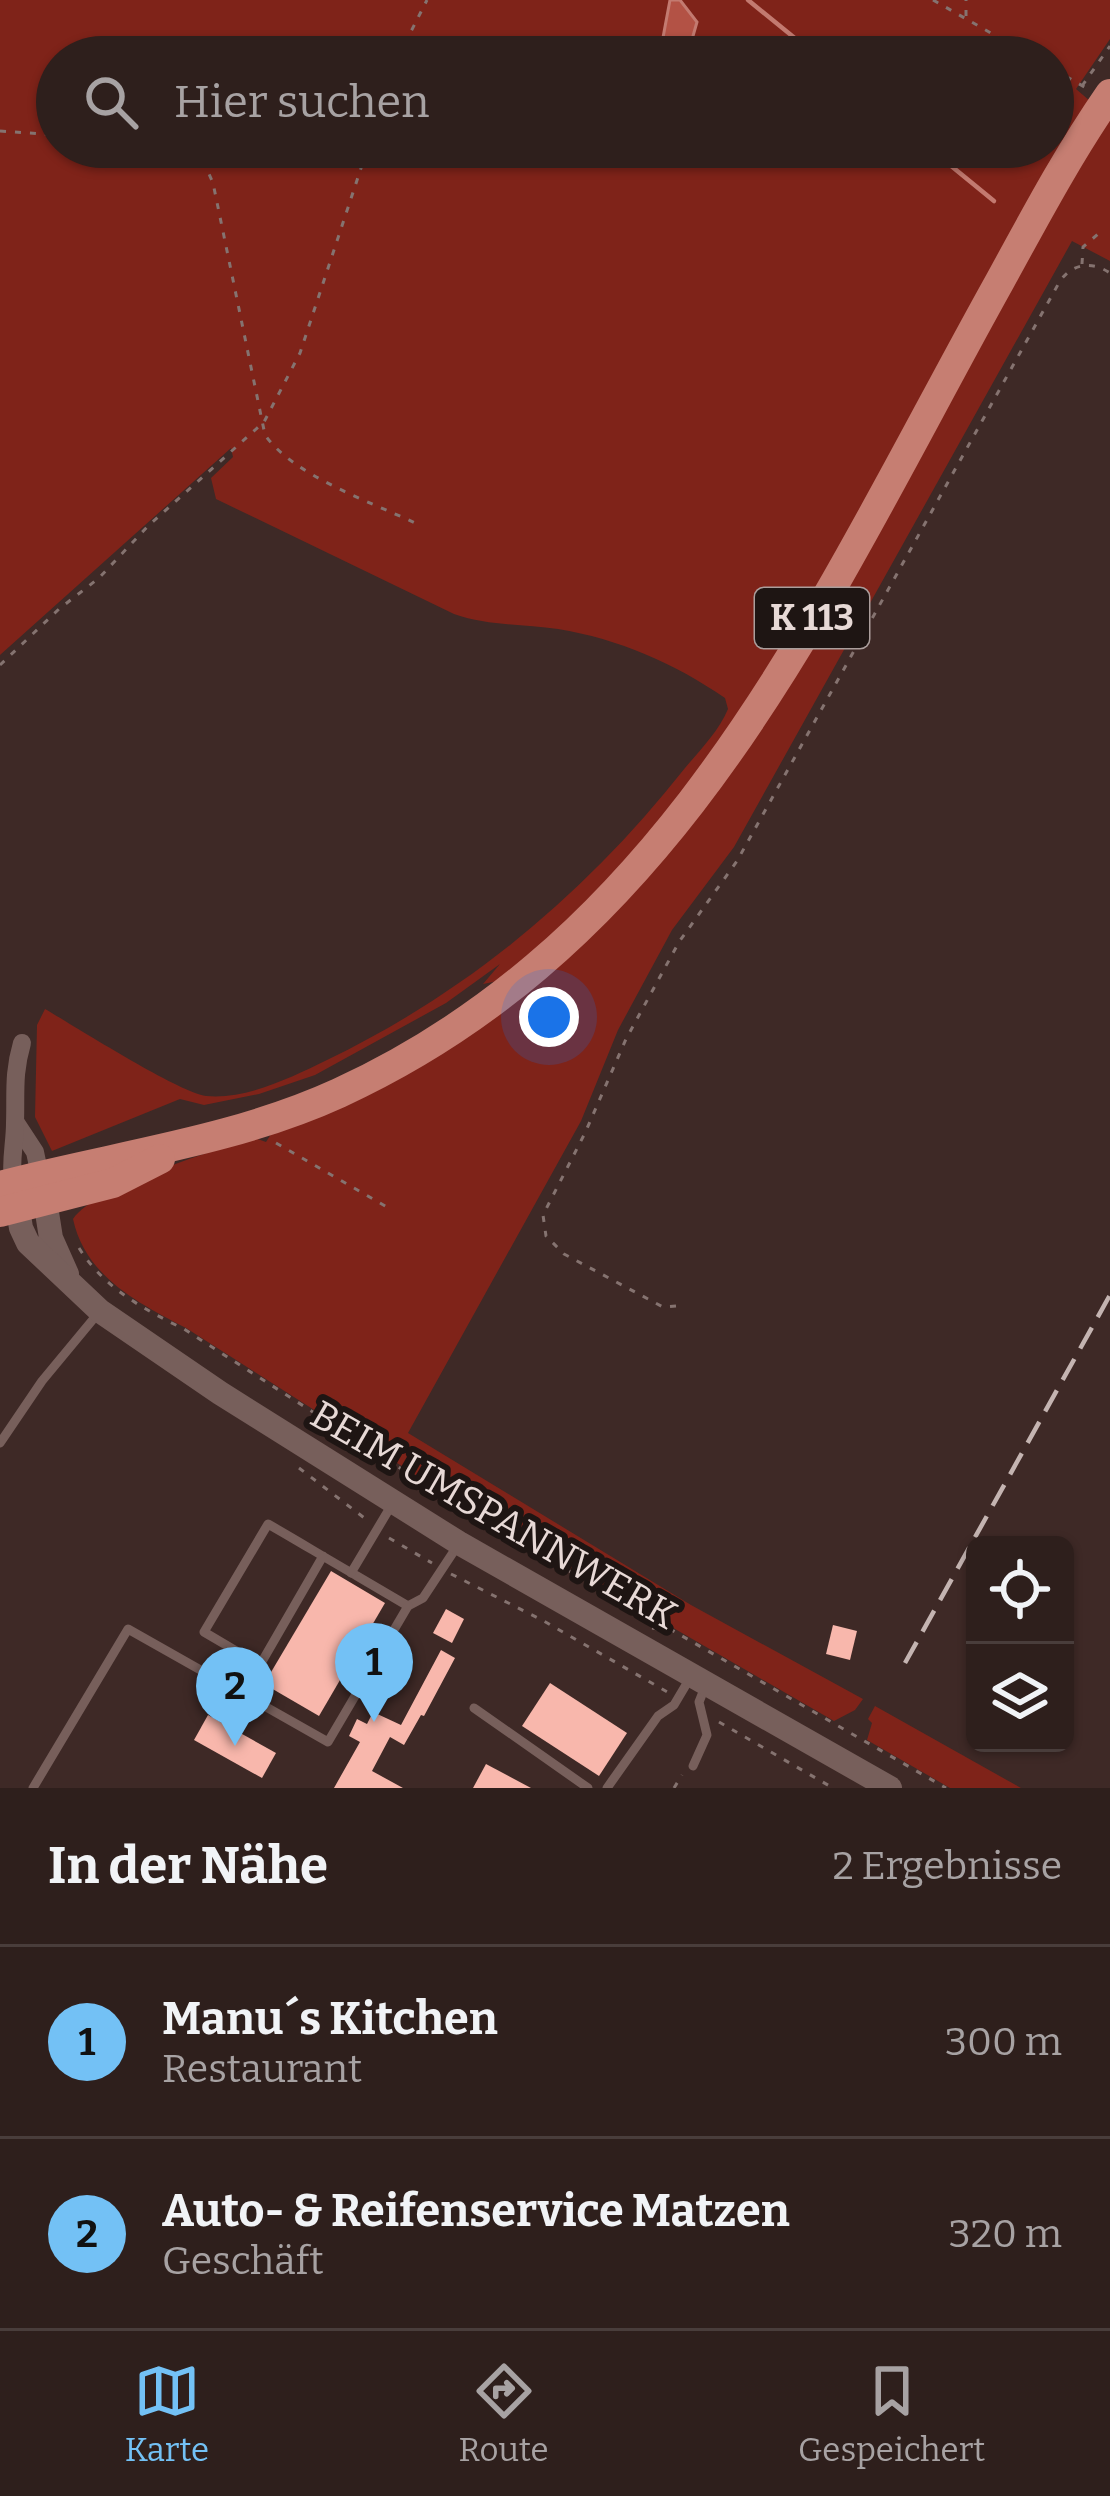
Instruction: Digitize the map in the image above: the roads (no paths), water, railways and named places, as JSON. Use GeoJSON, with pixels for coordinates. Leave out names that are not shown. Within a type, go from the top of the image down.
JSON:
{"type":"FeatureCollection","features":[{"type":"Feature","properties":{"kind":"main road","name":"K 113"},"geometry":{"type":"LineString","coordinates":[[1074,135],[1094,90]]}},
{"type":"Feature","properties":{"kind":"main road","name":"K 113"},"geometry":{"type":"LineString","coordinates":[[20,1194],[112,1183],[186,1145],[339,1093],[446,1033],[570,939],[664,840],[727,759],[782,672],[1059,168]]}},
{"type":"Feature","properties":{"kind":"street","name":"BEIM UMSPANNWERK"},"geometry":{"type":"LineString","coordinates":[[22,1042],[13,1082],[16,1124],[9,1157],[20,1194],[51,1238],[73,1287],[100,1311],[220,1393],[459,1543],[890,1788]]}},
{"type":"Feature","properties":{"kind":"street","name":"BEIM UMSPANNWERK"},"geometry":{"type":"LineString","coordinates":[[16,1124],[35,1152],[20,1194]]}},
{"type":"Feature","properties":{"kind":"lane"},"geometry":{"type":"LineString","coordinates":[[0,1443],[42,1381],[100,1311]]}},
{"type":"Feature","properties":{"kind":"lane"},"geometry":{"type":"LineString","coordinates":[[351,1573],[394,1502]]}},
{"type":"Feature","properties":{"kind":"lane"},"geometry":{"type":"LineString","coordinates":[[323,1556],[260,1665],[204,1632],[268,1524],[323,1556],[351,1573],[408,1606]]}},
{"type":"Feature","properties":{"kind":"lane"},"geometry":{"type":"LineString","coordinates":[[33,1788],[128,1629],[328,1742],[408,1606],[423,1598],[459,1543]]}},
{"type":"Feature","properties":{"kind":"lane"},"geometry":{"type":"LineString","coordinates":[[693,1766],[707,1735],[699,1702],[700,1678]]}},
{"type":"Feature","properties":{"kind":"lane"},"geometry":{"type":"LineString","coordinates":[[607,1788],[658,1716],[700,1678]]}},
{"type":"Feature","properties":{"kind":"lane"},"geometry":{"type":"LineString","coordinates":[[474,1708],[588,1788]]}},
{"type":"Feature","properties":{"kind":"waterway"},"geometry":{"type":"LineString","coordinates":[[748,0],[792,36]]}},
{"type":"Feature","properties":{"kind":"waterway"},"geometry":{"type":"LineString","coordinates":[[954,168],[994,201]]}},
{"type":"Feature","properties":{"kind":"railway"},"geometry":{"type":"LineString","coordinates":[[905,1663],[1110,1295]]}},
{"type":"Feature","properties":{"kind":"place","name":"Manu´s Kitchen"},"geometry":{"type":"Point","coordinates":[374,1722]}},
{"type":"Feature","properties":{"kind":"place","name":"Auto- & Reifenservice Matzen"},"geometry":{"type":"Point","coordinates":[235,1746]}}]}
